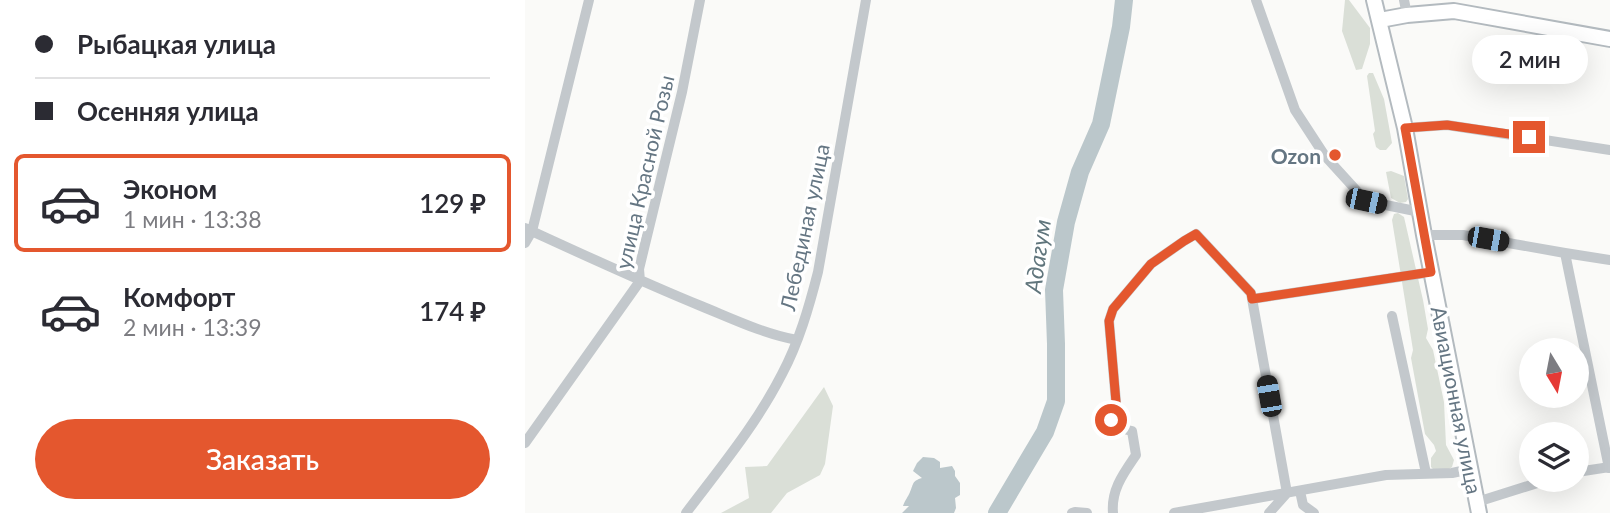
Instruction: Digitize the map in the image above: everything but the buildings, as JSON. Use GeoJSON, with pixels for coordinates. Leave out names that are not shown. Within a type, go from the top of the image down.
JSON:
{"type":"FeatureCollection","features":[{"type":"Feature","properties":{"kind":"main road","name":"Авиационная улица"},"geometry":{"type":"LineString","coordinates":[[1374,0],[1405,128],[1478,507]]}},
{"type":"Feature","properties":{"kind":"main road"},"geometry":{"type":"LineString","coordinates":[[1380,20],[1454,11],[1610,39]]}},
{"type":"Feature","properties":{"kind":"street"},"geometry":{"type":"LineString","coordinates":[[525,243],[589,0]]}},
{"type":"Feature","properties":{"kind":"street","name":"улица Красной Розы"},"geometry":{"type":"LineString","coordinates":[[525,443],[640,281],[639,269],[700,0]]}},
{"type":"Feature","properties":{"kind":"street","name":"Лебединая улица"},"geometry":{"type":"LineString","coordinates":[[686,513],[762,411],[783,373],[809,307],[818,272],[866,0]]}},
{"type":"Feature","properties":{"kind":"street"},"geometry":{"type":"LineString","coordinates":[[1256,0],[1295,110],[1325,156],[1366,201],[1420,212]]}},
{"type":"Feature","properties":{"kind":"street"},"geometry":{"type":"LineString","coordinates":[[1404,0],[1407,15]]}},
{"type":"Feature","properties":{"kind":"street"},"geometry":{"type":"LineString","coordinates":[[1405,128],[1447,125],[1610,150]]}},
{"type":"Feature","properties":{"kind":"street"},"geometry":{"type":"LineString","coordinates":[[529,230],[640,281],[779,337],[797,340]]}},
{"type":"Feature","properties":{"kind":"street"},"geometry":{"type":"LineString","coordinates":[[1113,513],[1112,503],[1117,482],[1136,455],[1132,431],[1119,428],[1111,420],[1111,410],[1116,402],[1109,321],[1113,309],[1151,264],[1196,234],[1251,293],[1287,494]]}},
{"type":"Feature","properties":{"kind":"street"},"geometry":{"type":"LineString","coordinates":[[1424,235],[1463,235],[1610,260]]}},
{"type":"Feature","properties":{"kind":"street"},"geometry":{"type":"LineString","coordinates":[[1565,253],[1610,468],[1589,471]]}},
{"type":"Feature","properties":{"kind":"street"},"geometry":{"type":"LineString","coordinates":[[1252,299],[1431,272]]}},
{"type":"Feature","properties":{"kind":"street"},"geometry":{"type":"LineString","coordinates":[[1392,316],[1426,473]]}},
{"type":"Feature","properties":{"kind":"street"},"geometry":{"type":"LineString","coordinates":[[1174,513],[1386,475],[1452,473],[1471,469]]}},
{"type":"Feature","properties":{"kind":"street"},"geometry":{"type":"LineString","coordinates":[[1300,491],[1303,505],[1314,513]]}},
{"type":"Feature","properties":{"kind":"street"},"geometry":{"type":"LineString","coordinates":[[1478,507],[1519,491]]}},
{"type":"Feature","properties":{"kind":"street"},"geometry":{"type":"LineString","coordinates":[[1269,513],[1287,494]]}},
{"type":"Feature","properties":{"kind":"street"},"geometry":{"type":"LineString","coordinates":[[1072,513],[1087,513]]}},
{"type":"Feature","properties":{"kind":"shaded area"},"geometry":{"type":"Polygon","coordinates":[[[1345,0],[1349,0],[1370,28],[1370,44],[1362,69],[1356,70],[1342,31],[1345,0]]]}},
{"type":"Feature","properties":{"kind":"shaded area"},"geometry":{"type":"Polygon","coordinates":[[[1373,73],[1384,99],[1392,143],[1386,150],[1376,147],[1373,134],[1375,131],[1367,76],[1373,73]]]}},
{"type":"Feature","properties":{"kind":"shaded area"},"geometry":{"type":"Polygon","coordinates":[[[1386,172],[1404,176],[1408,199],[1406,202],[1400,203],[1391,198],[1386,172]]]}},
{"type":"Feature","properties":{"kind":"shaded area"},"geometry":{"type":"Polygon","coordinates":[[[1398,213],[1404,217],[1423,300],[1428,329],[1426,338],[1433,350],[1444,402],[1446,445],[1454,460],[1448,470],[1434,470],[1431,467],[1431,458],[1436,451],[1425,434],[1411,358],[1413,350],[1392,220],[1394,214],[1398,213]]]}},
{"type":"Feature","properties":{"kind":"shaded area"},"geometry":{"type":"Polygon","coordinates":[[[824,387],[833,406],[825,464],[820,475],[787,493],[771,513],[721,513],[749,498],[745,467],[767,466],[824,387]]]}},
{"type":"Feature","properties":{"kind":"shaded area"},"geometry":{"type":"Polygon","coordinates":[[[923,457],[934,458],[940,462],[940,468],[952,466],[955,471],[960,483],[960,495],[955,498],[954,513],[902,513],[909,506],[903,506],[914,483],[922,478],[913,471],[923,457]]]}},
{"type":"Feature","properties":{"kind":"waterway","name":"Адагум"},"geometry":{"type":"LineString","coordinates":[[997,513],[1045,432],[1056,401],[1054,290],[1066,222],[1080,172],[1101,124],[1124,0]]}},
{"type":"Feature","properties":{"kind":"place","name":"Ozon"},"geometry":{"type":"Point","coordinates":[1335,155]}},
{"type":"Feature","properties":{"kind":"route"},"geometry":{"type":"LineString","coordinates":[[1111,420],[1111,410],[1116,402],[1109,321],[1113,309],[1151,264],[1184,241],[1196,234],[1251,293],[1252,299],[1431,272],[1405,128],[1447,125],[1529,137]]}}]}
